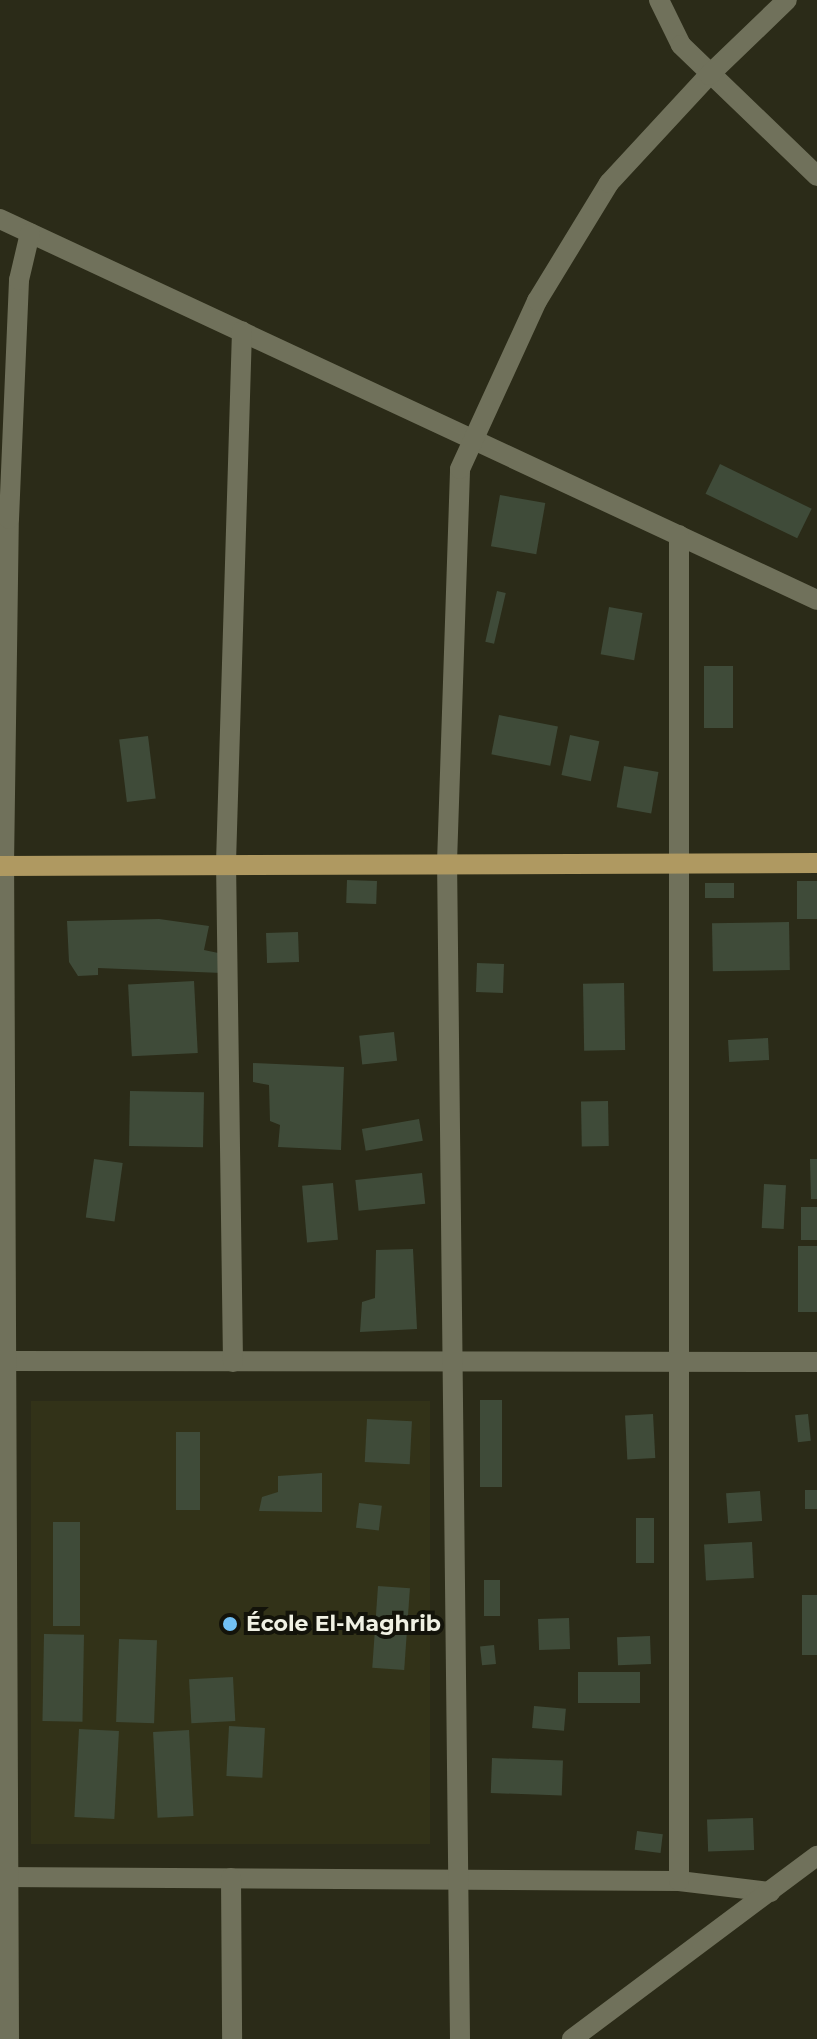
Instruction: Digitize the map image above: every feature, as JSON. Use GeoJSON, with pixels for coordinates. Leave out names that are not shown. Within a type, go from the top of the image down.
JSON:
{"type":"FeatureCollection","features":[{"type":"Feature","properties":{"kind":"main road"},"geometry":{"type":"LineString","coordinates":[[2,866],[817,863]]}},
{"type":"Feature","properties":{"kind":"street"},"geometry":{"type":"LineString","coordinates":[[659,0],[681,45],[817,176]]}},
{"type":"Feature","properties":{"kind":"street"},"geometry":{"type":"LineString","coordinates":[[460,2039],[447,863],[460,469],[471,438],[537,301],[609,183],[709,75],[787,0]]}},
{"type":"Feature","properties":{"kind":"street"},"geometry":{"type":"LineString","coordinates":[[0,219],[817,600]]}},
{"type":"Feature","properties":{"kind":"street"},"geometry":{"type":"LineString","coordinates":[[9,2039],[2,866],[9,519],[19,280],[30,233]]}},
{"type":"Feature","properties":{"kind":"street"},"geometry":{"type":"LineString","coordinates":[[233,1362],[226,863],[242,331]]}},
{"type":"Feature","properties":{"kind":"street"},"geometry":{"type":"LineString","coordinates":[[679,535],[679,1881]]}},
{"type":"Feature","properties":{"kind":"street"},"geometry":{"type":"LineString","coordinates":[[3,1361],[454,1359],[817,1362]]}},
{"type":"Feature","properties":{"kind":"street"},"geometry":{"type":"LineString","coordinates":[[572,2039],[817,1856]]}},
{"type":"Feature","properties":{"kind":"street"},"geometry":{"type":"LineString","coordinates":[[6,1876],[679,1881],[770,1892]]}},
{"type":"Feature","properties":{"kind":"street"},"geometry":{"type":"LineString","coordinates":[[231,1878],[232,2039]]}},
{"type":"Feature","properties":{"kind":"shaded area","name":"École El-Maghrib"},"geometry":{"type":"Polygon","coordinates":[[[31,1401],[430,1401],[430,1844],[31,1844],[31,1401]]]}},
{"type":"Feature","properties":{"kind":"building"},"geometry":{"type":"Polygon","coordinates":[[[720,464],[812,509],[797,538],[706,494],[720,464]]]}},
{"type":"Feature","properties":{"kind":"building"},"geometry":{"type":"Polygon","coordinates":[[[500,495],[545,503],[536,554],[491,546],[500,495]]]}},
{"type":"Feature","properties":{"kind":"building"},"geometry":{"type":"Polygon","coordinates":[[[497,591],[506,593],[494,644],[485,642],[497,591]]]}},
{"type":"Feature","properties":{"kind":"building"},"geometry":{"type":"Polygon","coordinates":[[[609,607],[642,613],[634,660],[601,654],[609,607]]]}},
{"type":"Feature","properties":{"kind":"building"},"geometry":{"type":"Polygon","coordinates":[[[704,666],[733,666],[733,728],[704,728],[704,666]]]}},
{"type":"Feature","properties":{"kind":"building"},"geometry":{"type":"Polygon","coordinates":[[[499,715],[558,726],[550,766],[491,754],[499,715]]]}},
{"type":"Feature","properties":{"kind":"building"},"geometry":{"type":"Polygon","coordinates":[[[570,735],[599,741],[591,781],[561,775],[570,735]]]}},
{"type":"Feature","properties":{"kind":"building"},"geometry":{"type":"Polygon","coordinates":[[[148,736],[156,799],[127,802],[119,740],[148,736]]]}},
{"type":"Feature","properties":{"kind":"building"},"geometry":{"type":"Polygon","coordinates":[[[624,766],[658,772],[651,813],[617,807],[624,766]]]}},
{"type":"Feature","properties":{"kind":"building"},"geometry":{"type":"Polygon","coordinates":[[[347,880],[377,881],[376,904],[346,903],[347,880]]]}},
{"type":"Feature","properties":{"kind":"building"},"geometry":{"type":"Polygon","coordinates":[[[797,881],[817,881],[817,919],[797,919],[797,881]]]}},
{"type":"Feature","properties":{"kind":"building"},"geometry":{"type":"Polygon","coordinates":[[[705,883],[734,883],[734,898],[705,898],[705,883]]]}},
{"type":"Feature","properties":{"kind":"building"},"geometry":{"type":"Polygon","coordinates":[[[159,919],[209,926],[204,950],[223,954],[222,973],[98,968],[98,975],[78,976],[69,962],[67,921],[159,919]]]}},
{"type":"Feature","properties":{"kind":"building"},"geometry":{"type":"Polygon","coordinates":[[[789,922],[790,970],[713,971],[712,923],[789,922]]]}},
{"type":"Feature","properties":{"kind":"building"},"geometry":{"type":"Polygon","coordinates":[[[298,932],[299,962],[267,963],[266,933],[298,932]]]}},
{"type":"Feature","properties":{"kind":"building"},"geometry":{"type":"Polygon","coordinates":[[[477,963],[504,964],[503,993],[476,992],[477,963]]]}},
{"type":"Feature","properties":{"kind":"building"},"geometry":{"type":"Polygon","coordinates":[[[194,981],[198,1053],[132,1056],[128,984],[194,981]]]}},
{"type":"Feature","properties":{"kind":"building"},"geometry":{"type":"Polygon","coordinates":[[[624,983],[625,1050],[584,1051],[583,984],[624,983]]]}},
{"type":"Feature","properties":{"kind":"building"},"geometry":{"type":"Polygon","coordinates":[[[394,1032],[397,1061],[362,1064],[359,1036],[394,1032]]]}},
{"type":"Feature","properties":{"kind":"building"},"geometry":{"type":"Polygon","coordinates":[[[768,1038],[769,1060],[729,1062],[728,1040],[768,1038]]]}},
{"type":"Feature","properties":{"kind":"building"},"geometry":{"type":"Polygon","coordinates":[[[253,1063],[344,1067],[341,1150],[278,1147],[280,1125],[270,1121],[269,1085],[253,1082],[253,1063]]]}},
{"type":"Feature","properties":{"kind":"building"},"geometry":{"type":"Polygon","coordinates":[[[130,1091],[204,1092],[203,1147],[129,1146],[130,1091]]]}},
{"type":"Feature","properties":{"kind":"building"},"geometry":{"type":"Polygon","coordinates":[[[581,1101],[608,1101],[609,1146],[582,1146],[581,1101]]]}},
{"type":"Feature","properties":{"kind":"building"},"geometry":{"type":"Polygon","coordinates":[[[419,1119],[423,1141],[366,1151],[362,1129],[419,1119]]]}},
{"type":"Feature","properties":{"kind":"building"},"geometry":{"type":"Polygon","coordinates":[[[94,1159],[123,1163],[115,1221],[86,1217],[94,1159]]]}},
{"type":"Feature","properties":{"kind":"building"},"geometry":{"type":"Polygon","coordinates":[[[810,1159],[817,1159],[817,1199],[811,1199],[810,1159]]]}},
{"type":"Feature","properties":{"kind":"building"},"geometry":{"type":"Polygon","coordinates":[[[422,1173],[425,1204],[359,1211],[355,1180],[422,1173]]]}},
{"type":"Feature","properties":{"kind":"building"},"geometry":{"type":"Polygon","coordinates":[[[333,1183],[338,1240],[307,1242],[302,1186],[333,1183]]]}},
{"type":"Feature","properties":{"kind":"building"},"geometry":{"type":"Polygon","coordinates":[[[764,1184],[786,1185],[784,1229],[762,1228],[764,1184]]]}},
{"type":"Feature","properties":{"kind":"building"},"geometry":{"type":"Polygon","coordinates":[[[801,1207],[817,1207],[817,1240],[801,1240],[801,1207]]]}},
{"type":"Feature","properties":{"kind":"building"},"geometry":{"type":"Polygon","coordinates":[[[798,1246],[817,1246],[817,1312],[798,1312],[798,1246]]]}},
{"type":"Feature","properties":{"kind":"building"},"geometry":{"type":"Polygon","coordinates":[[[413,1249],[417,1329],[360,1332],[362,1302],[375,1298],[376,1250],[413,1249]]]}},
{"type":"Feature","properties":{"kind":"building"},"geometry":{"type":"Polygon","coordinates":[[[480,1400],[502,1400],[502,1487],[480,1487],[480,1400]]]}},
{"type":"Feature","properties":{"kind":"building"},"geometry":{"type":"Polygon","coordinates":[[[653,1414],[655,1458],[627,1459],[625,1415],[653,1414]]]}},
{"type":"Feature","properties":{"kind":"building"},"geometry":{"type":"Polygon","coordinates":[[[808,1414],[811,1441],[798,1442],[795,1415],[808,1414]]]}},
{"type":"Feature","properties":{"kind":"building"},"geometry":{"type":"Polygon","coordinates":[[[367,1419],[412,1421],[410,1464],[365,1462],[367,1419]]]}},
{"type":"Feature","properties":{"kind":"building"},"geometry":{"type":"Polygon","coordinates":[[[176,1432],[200,1432],[200,1510],[176,1510],[176,1432]]]}},
{"type":"Feature","properties":{"kind":"building"},"geometry":{"type":"Polygon","coordinates":[[[322,1473],[322,1512],[259,1511],[262,1497],[278,1492],[278,1476],[322,1473]]]}},
{"type":"Feature","properties":{"kind":"building"},"geometry":{"type":"Polygon","coordinates":[[[805,1490],[817,1490],[817,1509],[805,1509],[805,1490]]]}},
{"type":"Feature","properties":{"kind":"building"},"geometry":{"type":"Polygon","coordinates":[[[760,1491],[762,1521],[728,1523],[726,1493],[760,1491]]]}},
{"type":"Feature","properties":{"kind":"building"},"geometry":{"type":"Polygon","coordinates":[[[359,1503],[382,1506],[379,1531],[356,1528],[359,1503]]]}},
{"type":"Feature","properties":{"kind":"building"},"geometry":{"type":"Polygon","coordinates":[[[636,1518],[654,1518],[654,1563],[636,1563],[636,1518]]]}},
{"type":"Feature","properties":{"kind":"building"},"geometry":{"type":"Polygon","coordinates":[[[53,1522],[80,1522],[80,1626],[53,1626],[53,1522]]]}},
{"type":"Feature","properties":{"kind":"building"},"geometry":{"type":"Polygon","coordinates":[[[752,1542],[754,1578],[706,1580],[704,1545],[752,1542]]]}},
{"type":"Feature","properties":{"kind":"building"},"geometry":{"type":"Polygon","coordinates":[[[484,1580],[500,1580],[500,1616],[484,1616],[484,1580]]]}},
{"type":"Feature","properties":{"kind":"building"},"geometry":{"type":"Polygon","coordinates":[[[378,1586],[410,1588],[404,1670],[372,1668],[378,1586]]]}},
{"type":"Feature","properties":{"kind":"building"},"geometry":{"type":"Polygon","coordinates":[[[802,1595],[817,1595],[817,1655],[802,1655],[802,1595]]]}},
{"type":"Feature","properties":{"kind":"building"},"geometry":{"type":"Polygon","coordinates":[[[569,1618],[570,1649],[539,1650],[538,1619],[569,1618]]]}},
{"type":"Feature","properties":{"kind":"building"},"geometry":{"type":"Polygon","coordinates":[[[44,1634],[84,1635],[82,1722],[42,1721],[44,1634]]]}},
{"type":"Feature","properties":{"kind":"building"},"geometry":{"type":"Polygon","coordinates":[[[650,1636],[651,1664],[618,1665],[617,1637],[650,1636]]]}},
{"type":"Feature","properties":{"kind":"building"},"geometry":{"type":"Polygon","coordinates":[[[119,1639],[157,1640],[154,1723],[116,1722],[119,1639]]]}},
{"type":"Feature","properties":{"kind":"building"},"geometry":{"type":"Polygon","coordinates":[[[494,1645],[496,1664],[482,1665],[480,1646],[494,1645]]]}},
{"type":"Feature","properties":{"kind":"building"},"geometry":{"type":"Polygon","coordinates":[[[578,1672],[640,1672],[640,1703],[578,1703],[578,1672]]]}},
{"type":"Feature","properties":{"kind":"building"},"geometry":{"type":"Polygon","coordinates":[[[233,1677],[235,1721],[191,1723],[189,1679],[233,1677]]]}},
{"type":"Feature","properties":{"kind":"building"},"geometry":{"type":"Polygon","coordinates":[[[534,1706],[566,1709],[564,1731],[532,1728],[534,1706]]]}},
{"type":"Feature","properties":{"kind":"building"},"geometry":{"type":"Polygon","coordinates":[[[229,1726],[265,1728],[262,1778],[226,1776],[229,1726]]]}},
{"type":"Feature","properties":{"kind":"building"},"geometry":{"type":"Polygon","coordinates":[[[79,1729],[119,1731],[114,1819],[74,1817],[79,1729]]]}},
{"type":"Feature","properties":{"kind":"building"},"geometry":{"type":"Polygon","coordinates":[[[189,1730],[194,1816],[158,1818],[153,1732],[189,1730]]]}},
{"type":"Feature","properties":{"kind":"building"},"geometry":{"type":"Polygon","coordinates":[[[492,1758],[563,1760],[562,1795],[491,1793],[492,1758]]]}},
{"type":"Feature","properties":{"kind":"building"},"geometry":{"type":"Polygon","coordinates":[[[753,1818],[754,1850],[708,1852],[707,1820],[753,1818]]]}},
{"type":"Feature","properties":{"kind":"building"},"geometry":{"type":"Polygon","coordinates":[[[637,1831],[663,1834],[660,1853],[635,1850],[637,1831]]]}},
{"type":"Feature","properties":{"kind":"place","name":"École El-Maghrib"},"geometry":{"type":"Point","coordinates":[230,1624]}}]}
